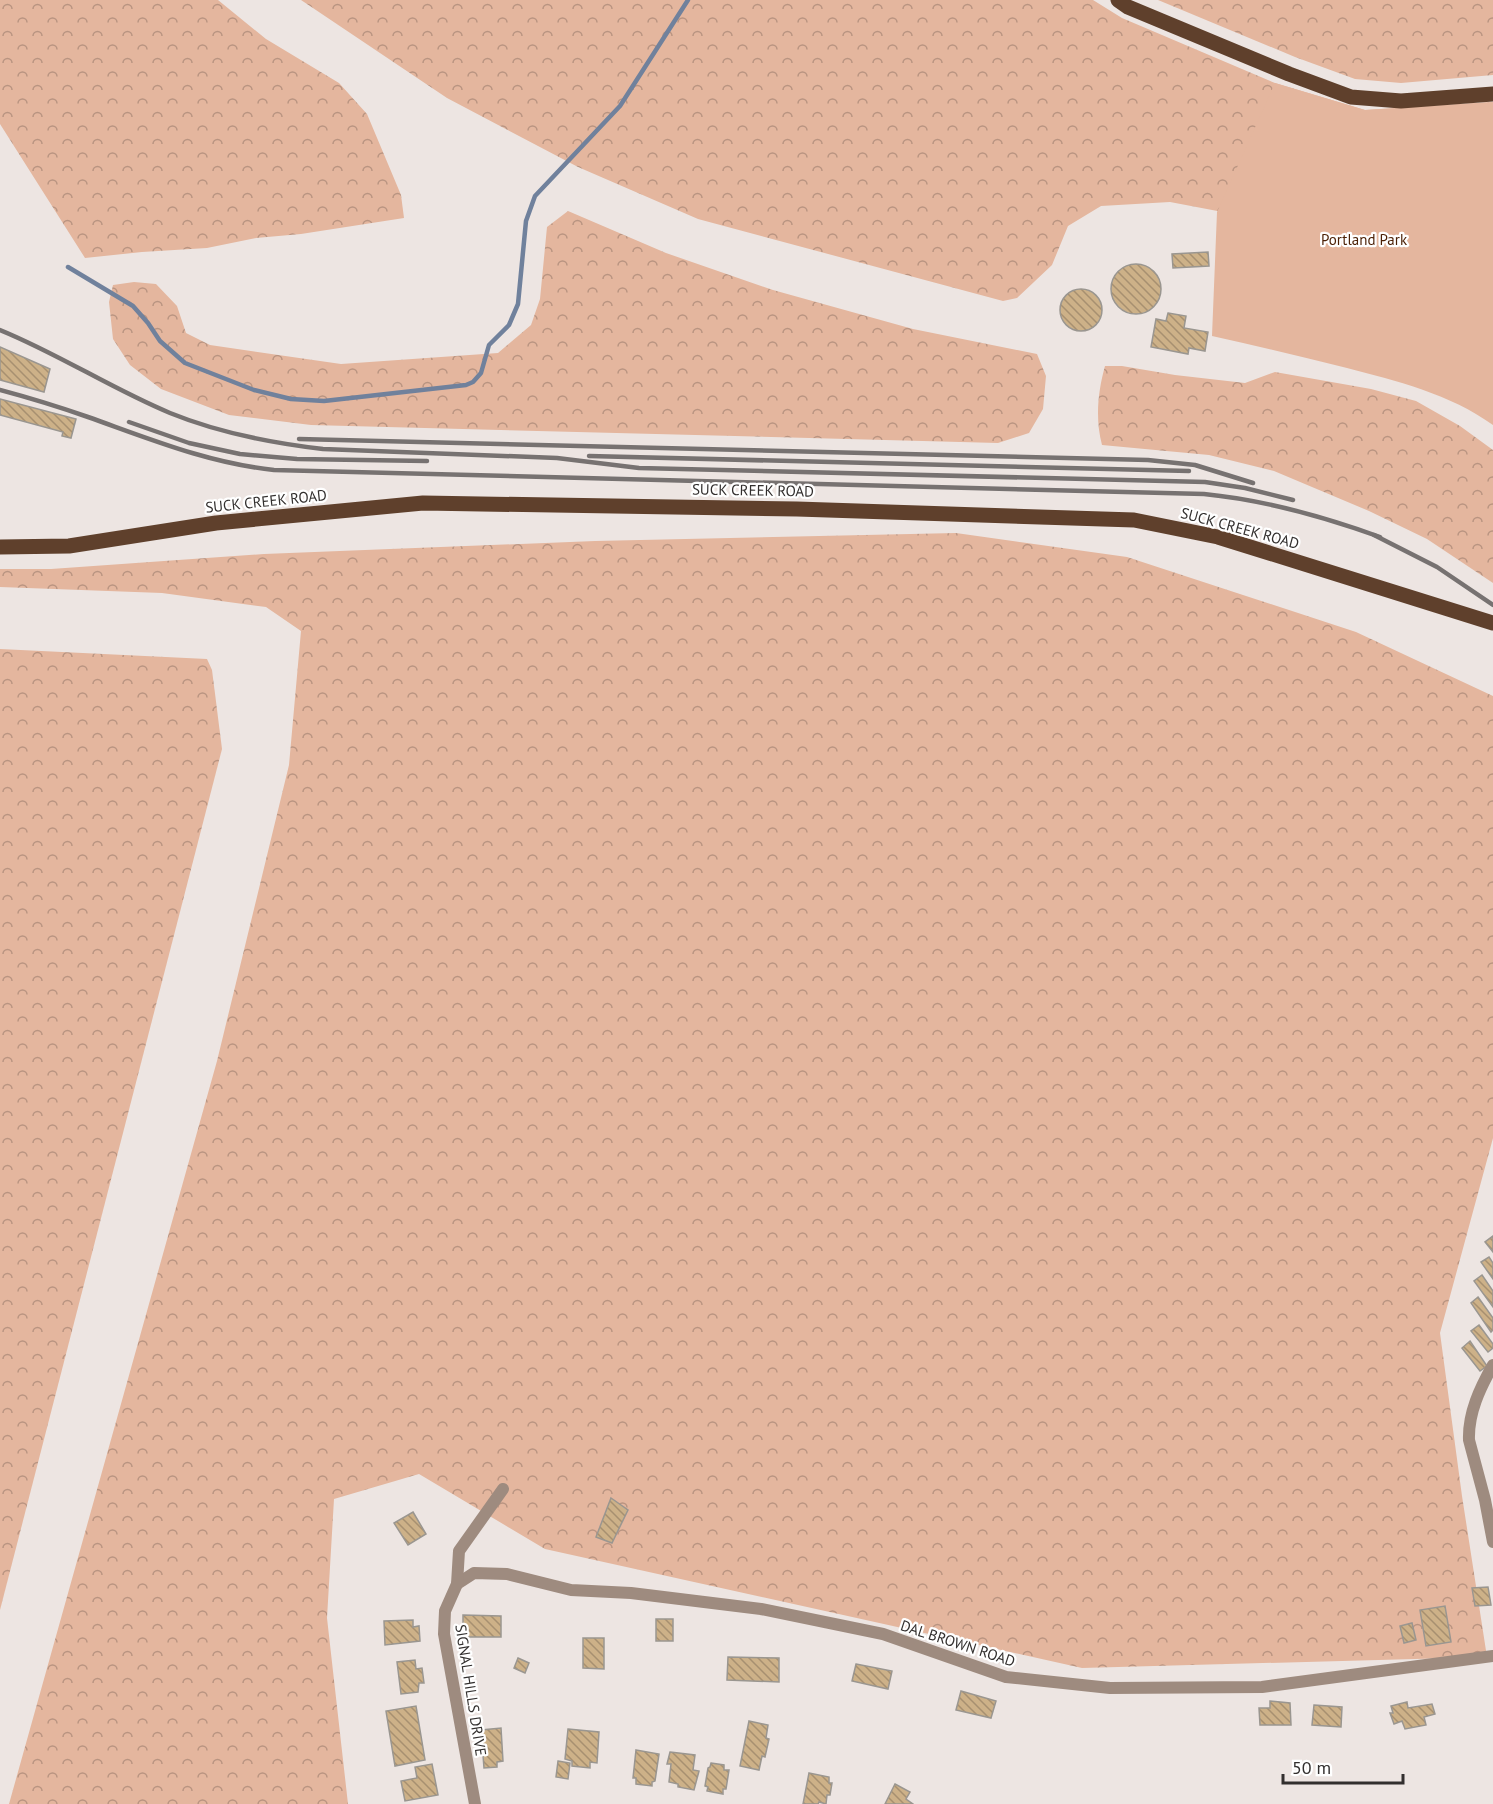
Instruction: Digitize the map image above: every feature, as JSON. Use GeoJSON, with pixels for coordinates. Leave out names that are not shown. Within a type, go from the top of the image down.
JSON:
{"type":"FeatureCollection","features":[{"type":"Feature","properties":{"kind":"main road"},"geometry":{"type":"LineString","coordinates":[[1118,0],[1128,7],[1208,41],[1351,97],[1401,101],[1493,94]]}},
{"type":"Feature","properties":{"kind":"main road","name":"SUCK CREEK ROAD"},"geometry":{"type":"LineString","coordinates":[[0,547],[69,546],[216,523],[423,503],[797,508],[1134,520],[1218,537],[1493,623]]}},
{"type":"Feature","properties":{"kind":"street"},"geometry":{"type":"LineString","coordinates":[[1493,1365],[1480,1387],[1468,1431],[1493,1542]]}},
{"type":"Feature","properties":{"kind":"street","name":"SIGNAL HILLS DRIVE"},"geometry":{"type":"LineString","coordinates":[[475,1804],[444,1634],[445,1611],[457,1584],[459,1551],[503,1489]]}},
{"type":"Feature","properties":{"kind":"street","name":"DAL BROWN ROAD"},"geometry":{"type":"LineString","coordinates":[[457,1584],[474,1573],[507,1575],[571,1590],[631,1593],[761,1609],[883,1634],[1006,1677],[1110,1688],[1262,1687],[1493,1656]]}},
{"type":"Feature","properties":{"kind":"green space"},"geometry":{"type":"Polygon","coordinates":[[[0,0],[218,0],[266,39],[339,83],[367,114],[401,195],[404,218],[301,234],[256,238],[207,248],[85,258],[0,124],[0,0]]]}},
{"type":"Feature","properties":{"kind":"green space"},"geometry":{"type":"Polygon","coordinates":[[[301,0],[1093,0],[1122,18],[1275,83],[1365,110],[1493,102],[1249,217],[1170,202],[1101,206],[1068,226],[1052,265],[1017,298],[1003,301],[698,219],[578,167],[447,98],[301,0]]]}},
{"type":"Feature","properties":{"kind":"green space"},"geometry":{"type":"Polygon","coordinates":[[[1158,0],[1493,0],[1493,75],[1401,83],[1355,79],[1295,57],[1158,0]]]}},
{"type":"Feature","properties":{"kind":"green space","name":"Portland Park"},"geometry":{"type":"Polygon","coordinates":[[[1275,83],[1365,110],[1493,102],[1493,425],[1459,405],[1423,390],[1347,368],[1212,336],[1217,212],[1275,83]]]}},
{"type":"Feature","properties":{"kind":"green space"},"geometry":{"type":"Polygon","coordinates":[[[568,211],[666,253],[773,290],[913,329],[1037,354],[1046,376],[1043,409],[1029,433],[998,443],[311,425],[229,415],[161,389],[130,365],[113,339],[109,302],[113,285],[134,282],[156,284],[177,306],[186,333],[210,345],[341,364],[498,353],[531,325],[540,299],[547,227],[568,211]]]}},
{"type":"Feature","properties":{"kind":"green space"},"geometry":{"type":"Polygon","coordinates":[[[1105,366],[1122,366],[1245,383],[1275,372],[1371,389],[1416,401],[1460,426],[1493,450],[1493,583],[1427,539],[1369,511],[1274,471],[1209,455],[1102,445],[1098,405],[1105,366]]]}},
{"type":"Feature","properties":{"kind":"green space"},"geometry":{"type":"Polygon","coordinates":[[[956,533],[1127,557],[1356,632],[1493,696],[1493,1138],[1440,1333],[1487,1657],[1082,1668],[545,1549],[419,1474],[334,1499],[327,1618],[348,1804],[9,1804],[217,1061],[289,765],[301,631],[266,607],[162,593],[0,587],[0,569],[51,569],[264,554],[595,541],[956,533]]]}},
{"type":"Feature","properties":{"kind":"green space"},"geometry":{"type":"Polygon","coordinates":[[[0,649],[207,659],[212,670],[222,749],[0,1610],[0,649]]]}},
{"type":"Feature","properties":{"kind":"building"},"geometry":{"type":"Polygon","coordinates":[[[1208,252],[1209,266],[1173,268],[1172,254],[1208,252]]]}},
{"type":"Feature","properties":{"kind":"building"},"geometry":{"type":"Polygon","coordinates":[[[1141,264],[1154,271],[1160,279],[1160,299],[1154,307],[1146,313],[1131,314],[1118,307],[1112,299],[1111,284],[1118,271],[1126,265],[1141,264]]]}},
{"type":"Feature","properties":{"kind":"building"},"geometry":{"type":"Polygon","coordinates":[[[1081,289],[1096,295],[1102,310],[1096,325],[1081,331],[1066,325],[1060,310],[1066,295],[1081,289]]]}},
{"type":"Feature","properties":{"kind":"building"},"geometry":{"type":"Polygon","coordinates":[[[1168,313],[1186,316],[1184,328],[1208,332],[1205,351],[1189,348],[1188,354],[1151,347],[1156,319],[1166,321],[1168,313]]]}},
{"type":"Feature","properties":{"kind":"building"},"geometry":{"type":"Polygon","coordinates":[[[0,347],[50,369],[44,392],[0,380],[0,347]]]}},
{"type":"Feature","properties":{"kind":"building"},"geometry":{"type":"Polygon","coordinates":[[[0,399],[76,419],[71,438],[62,436],[63,432],[0,415],[0,399]]]}},
{"type":"Feature","properties":{"kind":"building"},"geometry":{"type":"Polygon","coordinates":[[[1493,1236],[1493,1252],[1485,1242],[1493,1236]]]}},
{"type":"Feature","properties":{"kind":"building"},"geometry":{"type":"Polygon","coordinates":[[[1489,1257],[1493,1263],[1493,1279],[1481,1262],[1489,1257]]]}},
{"type":"Feature","properties":{"kind":"building"},"geometry":{"type":"Polygon","coordinates":[[[1482,1275],[1493,1291],[1493,1307],[1474,1281],[1482,1275]]]}},
{"type":"Feature","properties":{"kind":"building"},"geometry":{"type":"Polygon","coordinates":[[[1478,1297],[1493,1318],[1491,1332],[1471,1303],[1478,1297]]]}},
{"type":"Feature","properties":{"kind":"building"},"geometry":{"type":"Polygon","coordinates":[[[1479,1325],[1493,1344],[1493,1348],[1488,1352],[1471,1331],[1479,1325]]]}},
{"type":"Feature","properties":{"kind":"building"},"geometry":{"type":"Polygon","coordinates":[[[1470,1341],[1487,1366],[1480,1371],[1462,1348],[1470,1341]]]}},
{"type":"Feature","properties":{"kind":"building"},"geometry":{"type":"Polygon","coordinates":[[[611,1498],[628,1510],[612,1543],[596,1537],[611,1498]]]}},
{"type":"Feature","properties":{"kind":"building"},"geometry":{"type":"Polygon","coordinates":[[[413,1512],[426,1534],[408,1545],[394,1523],[413,1512]]]}},
{"type":"Feature","properties":{"kind":"building"},"geometry":{"type":"Polygon","coordinates":[[[1488,1587],[1491,1605],[1475,1606],[1472,1588],[1488,1587]]]}},
{"type":"Feature","properties":{"kind":"building"},"geometry":{"type":"Polygon","coordinates":[[[1445,1606],[1451,1642],[1426,1646],[1420,1610],[1445,1606]]]}},
{"type":"Feature","properties":{"kind":"building"},"geometry":{"type":"Polygon","coordinates":[[[463,1615],[501,1616],[501,1637],[463,1637],[463,1615]]]}},
{"type":"Feature","properties":{"kind":"building"},"geometry":{"type":"Polygon","coordinates":[[[656,1619],[673,1619],[673,1641],[656,1641],[656,1619]]]}},
{"type":"Feature","properties":{"kind":"building"},"geometry":{"type":"Polygon","coordinates":[[[413,1620],[413,1627],[419,1626],[420,1641],[385,1645],[384,1621],[413,1620]]]}},
{"type":"Feature","properties":{"kind":"building"},"geometry":{"type":"Polygon","coordinates":[[[1412,1623],[1416,1640],[1404,1643],[1400,1626],[1412,1623]]]}},
{"type":"Feature","properties":{"kind":"building"},"geometry":{"type":"Polygon","coordinates":[[[583,1638],[604,1638],[604,1669],[583,1668],[583,1638]]]}},
{"type":"Feature","properties":{"kind":"building"},"geometry":{"type":"Polygon","coordinates":[[[728,1657],[779,1658],[779,1682],[727,1680],[728,1657]]]}},
{"type":"Feature","properties":{"kind":"building"},"geometry":{"type":"Polygon","coordinates":[[[518,1658],[529,1663],[525,1673],[514,1668],[518,1658]]]}},
{"type":"Feature","properties":{"kind":"building"},"geometry":{"type":"Polygon","coordinates":[[[415,1660],[416,1669],[422,1668],[424,1683],[419,1683],[418,1692],[401,1694],[397,1662],[415,1660]]]}},
{"type":"Feature","properties":{"kind":"building"},"geometry":{"type":"Polygon","coordinates":[[[856,1664],[892,1671],[888,1689],[852,1681],[856,1664]]]}},
{"type":"Feature","properties":{"kind":"building"},"geometry":{"type":"Polygon","coordinates":[[[961,1691],[996,1701],[991,1718],[956,1710],[961,1691]]]}},
{"type":"Feature","properties":{"kind":"building"},"geometry":{"type":"Polygon","coordinates":[[[1270,1701],[1290,1703],[1291,1725],[1260,1725],[1259,1708],[1270,1708],[1270,1701]]]}},
{"type":"Feature","properties":{"kind":"building"},"geometry":{"type":"Polygon","coordinates":[[[1407,1702],[1408,1708],[1432,1704],[1435,1714],[1424,1717],[1426,1725],[1405,1729],[1402,1721],[1394,1724],[1390,1713],[1393,1713],[1391,1706],[1407,1702]]]}},
{"type":"Feature","properties":{"kind":"building"},"geometry":{"type":"Polygon","coordinates":[[[1314,1705],[1342,1707],[1341,1727],[1312,1725],[1314,1705]]]}},
{"type":"Feature","properties":{"kind":"building"},"geometry":{"type":"Polygon","coordinates":[[[416,1706],[425,1760],[395,1766],[386,1711],[416,1706]]]}},
{"type":"Feature","properties":{"kind":"building"},"geometry":{"type":"Polygon","coordinates":[[[749,1721],[768,1725],[766,1738],[769,1739],[759,1770],[740,1766],[749,1721]]]}},
{"type":"Feature","properties":{"kind":"building"},"geometry":{"type":"Polygon","coordinates":[[[501,1728],[503,1761],[497,1762],[497,1767],[484,1768],[481,1730],[501,1728]]]}},
{"type":"Feature","properties":{"kind":"building"},"geometry":{"type":"Polygon","coordinates":[[[568,1729],[599,1732],[597,1763],[590,1762],[590,1768],[572,1766],[572,1761],[565,1759],[568,1729]]]}},
{"type":"Feature","properties":{"kind":"building"},"geometry":{"type":"Polygon","coordinates":[[[636,1750],[659,1754],[655,1781],[652,1782],[652,1786],[636,1784],[636,1778],[633,1778],[636,1750]]]}},
{"type":"Feature","properties":{"kind":"building"},"geometry":{"type":"Polygon","coordinates":[[[670,1752],[695,1755],[693,1770],[699,1771],[694,1790],[678,1787],[678,1784],[669,1782],[671,1764],[667,1764],[670,1752]]]}},
{"type":"Feature","properties":{"kind":"building"},"geometry":{"type":"Polygon","coordinates":[[[558,1761],[570,1763],[568,1779],[556,1777],[558,1761]]]}},
{"type":"Feature","properties":{"kind":"building"},"geometry":{"type":"Polygon","coordinates":[[[711,1763],[724,1765],[724,1770],[729,1770],[723,1794],[707,1791],[708,1787],[705,1786],[711,1763]]]}},
{"type":"Feature","properties":{"kind":"building"},"geometry":{"type":"Polygon","coordinates":[[[432,1764],[438,1795],[405,1801],[401,1781],[417,1778],[415,1767],[432,1764]]]}},
{"type":"Feature","properties":{"kind":"building"},"geometry":{"type":"Polygon","coordinates":[[[809,1773],[829,1777],[829,1783],[832,1783],[826,1804],[819,1802],[818,1804],[803,1804],[809,1773]]]}},
{"type":"Feature","properties":{"kind":"building"},"geometry":{"type":"Polygon","coordinates":[[[895,1784],[910,1792],[906,1799],[913,1804],[885,1804],[895,1784]]]}},
{"type":"Feature","properties":{"kind":"waterway"},"geometry":{"type":"LineString","coordinates":[[68,267],[133,306],[160,341],[185,363],[254,390],[291,399],[324,401],[466,385],[473,382],[481,373],[489,345],[509,325],[518,304],[526,221],[535,196],[620,106],[688,0]]}},
{"type":"Feature","properties":{"kind":"railway"},"geometry":{"type":"LineString","coordinates":[[0,330],[170,413],[226,432],[304,447],[557,458],[639,468],[1205,482],[1245,488],[1293,500]]}},
{"type":"Feature","properties":{"kind":"railway"},"geometry":{"type":"LineString","coordinates":[[0,390],[202,456],[274,470],[1204,494],[1249,500],[1293,510],[1380,537]]}},
{"type":"Feature","properties":{"kind":"railway"},"geometry":{"type":"LineString","coordinates":[[129,422],[189,443],[240,454],[297,459],[427,461]]}},
{"type":"Feature","properties":{"kind":"railway"},"geometry":{"type":"LineString","coordinates":[[299,439],[1148,460],[1195,465],[1253,483]]}},
{"type":"Feature","properties":{"kind":"railway"},"geometry":{"type":"LineString","coordinates":[[589,456],[1189,471]]}},
{"type":"Feature","properties":{"kind":"railway"},"geometry":{"type":"LineString","coordinates":[[1374,535],[1437,567],[1493,605]]}}]}
